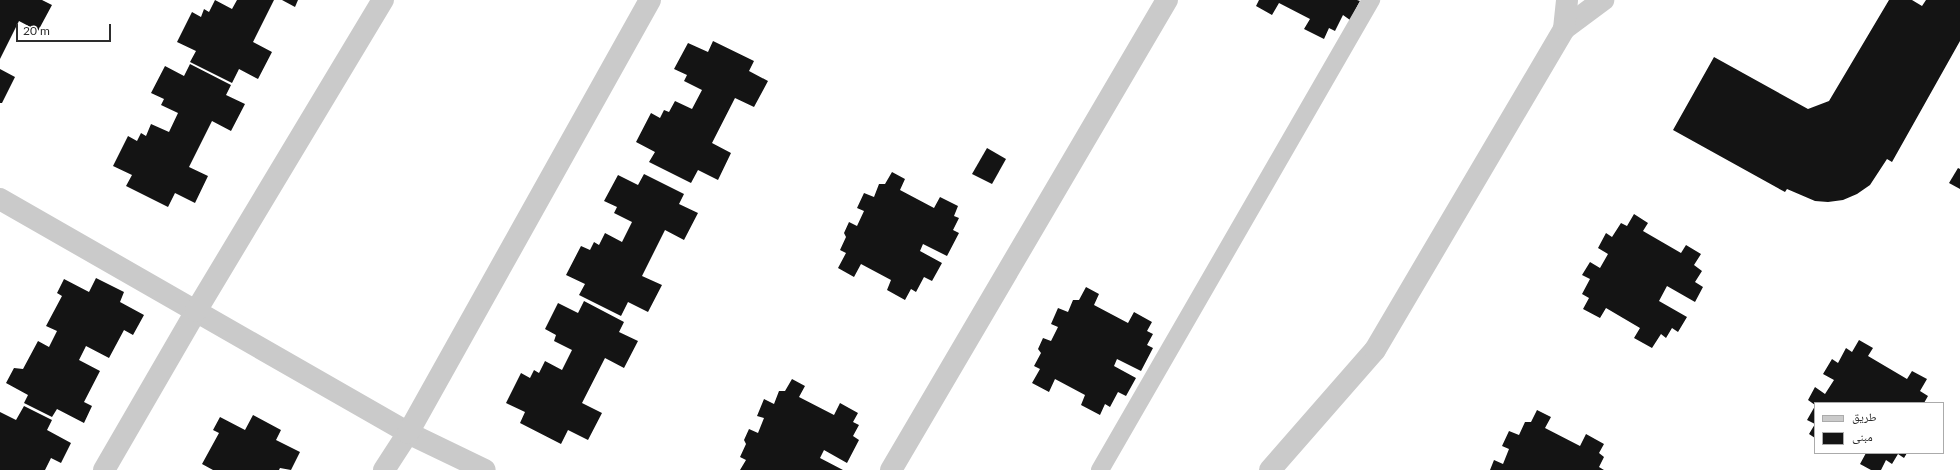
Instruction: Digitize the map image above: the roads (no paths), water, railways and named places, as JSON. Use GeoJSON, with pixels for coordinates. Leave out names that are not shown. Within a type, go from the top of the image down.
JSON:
{"type":"FeatureCollection","features":[{"type":"Feature","properties":{"kind":"street"},"geometry":{"type":"LineString","coordinates":[[104,470],[196,311],[383,0]]}},
{"type":"Feature","properties":{"kind":"street"},"geometry":{"type":"LineString","coordinates":[[384,470],[408,433],[650,0]]}},
{"type":"Feature","properties":{"kind":"street"},"geometry":{"type":"LineString","coordinates":[[891,470],[1167,0]]}},
{"type":"Feature","properties":{"kind":"street"},"geometry":{"type":"LineString","coordinates":[[1564,29],[1567,0]]}},
{"type":"Feature","properties":{"kind":"street"},"geometry":{"type":"LineString","coordinates":[[1270,470],[1375,350],[1564,29],[1603,0]]}},
{"type":"Feature","properties":{"kind":"street"},"geometry":{"type":"LineString","coordinates":[[0,198],[408,433],[485,470]]}},
{"type":"Feature","properties":{"kind":"lane"},"geometry":{"type":"LineString","coordinates":[[1100,470],[1371,0]]}}]}
